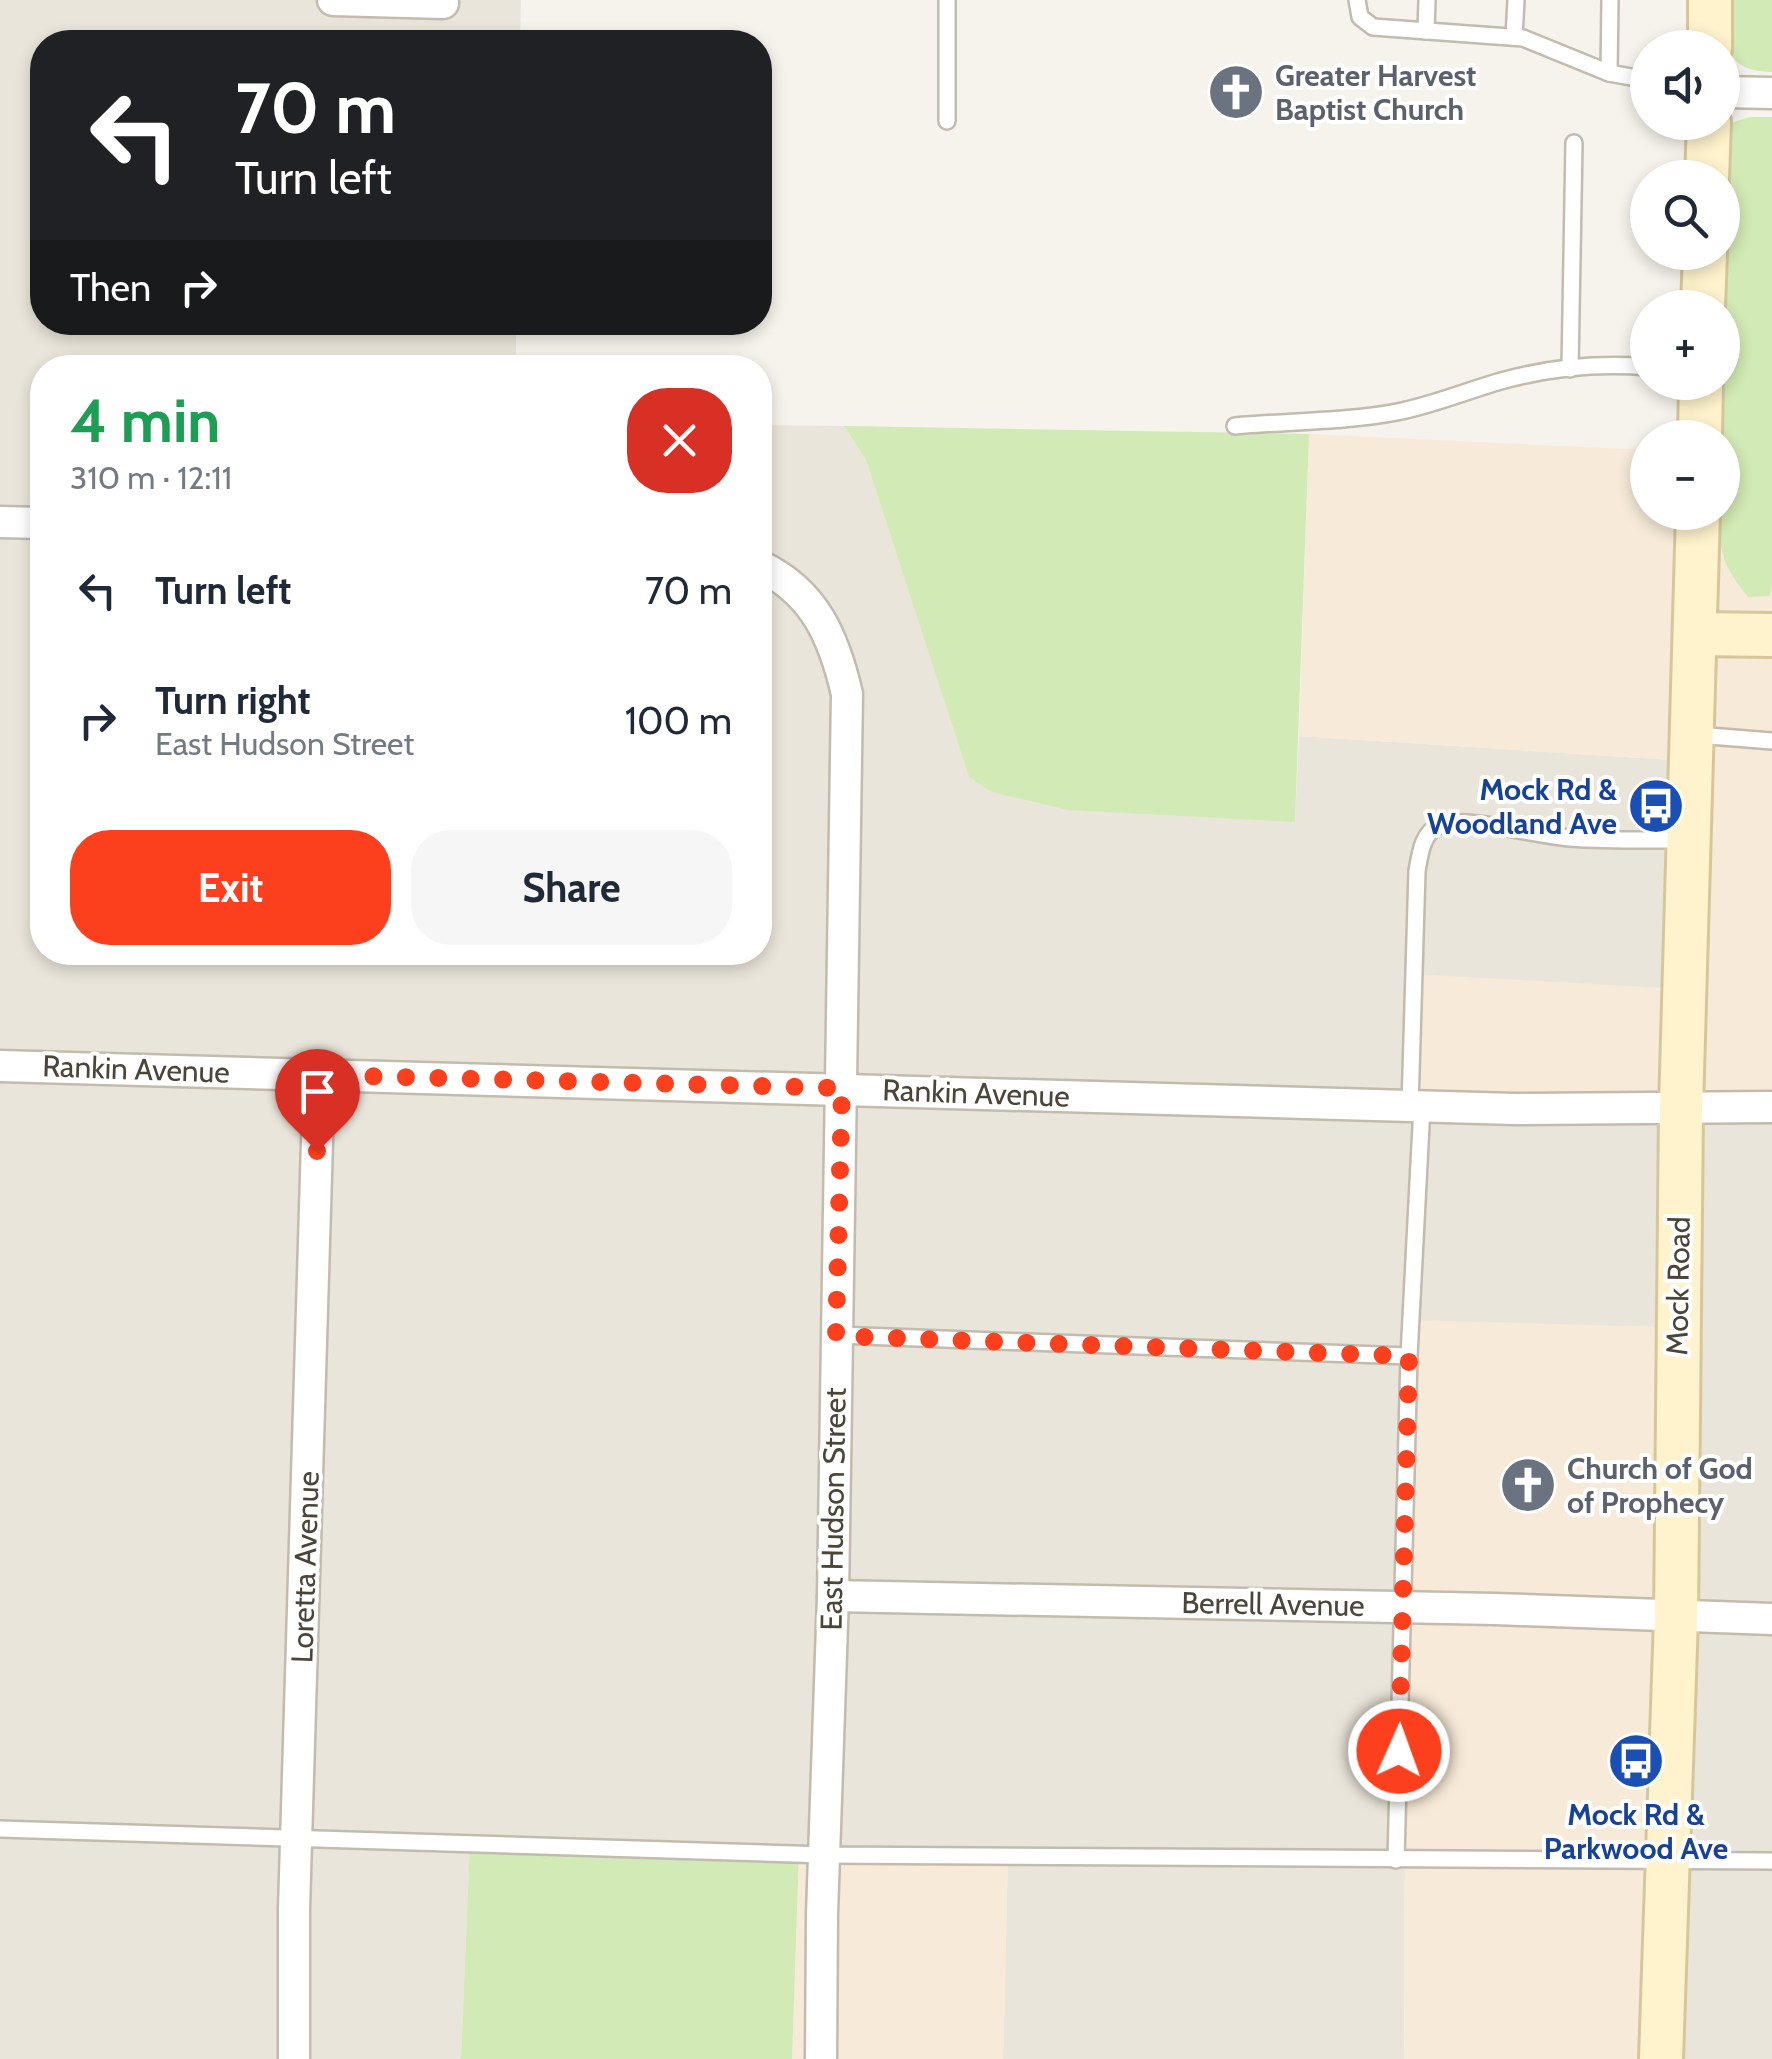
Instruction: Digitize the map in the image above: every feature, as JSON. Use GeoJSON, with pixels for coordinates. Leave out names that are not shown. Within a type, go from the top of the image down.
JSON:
{"type":"FeatureCollection","features":[{"type":"Feature","properties":{"kind":"main road"},"geometry":{"type":"LineString","coordinates":[[1710,0],[1710,30]]}},
{"type":"Feature","properties":{"kind":"main road","name":"Mock Road"},"geometry":{"type":"LineString","coordinates":[[1661,2059],[1676,1618],[1680,1108],[1698,530]]}},
{"type":"Feature","properties":{"kind":"main road"},"geometry":{"type":"LineString","coordinates":[[1696,634],[1772,635]]}},
{"type":"Feature","properties":{"kind":"street"},"geometry":{"type":"LineString","coordinates":[[333,0],[443,3]]}},
{"type":"Feature","properties":{"kind":"street"},"geometry":{"type":"LineString","coordinates":[[1740,93],[1772,94]]}},
{"type":"Feature","properties":{"kind":"street"},"geometry":{"type":"LineString","coordinates":[[0,522],[30,523]]}},
{"type":"Feature","properties":{"kind":"street","name":"East Hudson Street"},"geometry":{"type":"LineString","coordinates":[[772,575],[812,605],[839,660],[848,694],[834,1596],[821,2059]]}},
{"type":"Feature","properties":{"kind":"street","name":"Rankin Avenue"},"geometry":{"type":"LineString","coordinates":[[0,1066],[1416,1106],[1772,1107]]}},
{"type":"Feature","properties":{"kind":"street","name":"Loretta Avenue"},"geometry":{"type":"LineString","coordinates":[[294,2059],[296,1836],[320,1075]]}},
{"type":"Feature","properties":{"kind":"street","name":"Berrell Avenue"},"geometry":{"type":"LineString","coordinates":[[834,1596],[1404,1607],[1772,1620]]}},
{"type":"Feature","properties":{"kind":"lane"},"geometry":{"type":"LineString","coordinates":[[947,0],[947,120]]}},
{"type":"Feature","properties":{"kind":"lane"},"geometry":{"type":"LineString","coordinates":[[1356,0],[1360,16],[1373,26],[1514,37],[1609,73],[1630,77]]}},
{"type":"Feature","properties":{"kind":"lane"},"geometry":{"type":"LineString","coordinates":[[1426,31],[1427,0]]}},
{"type":"Feature","properties":{"kind":"lane"},"geometry":{"type":"LineString","coordinates":[[1514,37],[1516,0]]}},
{"type":"Feature","properties":{"kind":"lane"},"geometry":{"type":"LineString","coordinates":[[1609,73],[1610,0]]}},
{"type":"Feature","properties":{"kind":"lane"},"geometry":{"type":"LineString","coordinates":[[1570,369],[1574,143]]}},
{"type":"Feature","properties":{"kind":"lane"},"geometry":{"type":"LineString","coordinates":[[1235,426],[1392,413],[1504,380],[1597,366],[1630,367]]}},
{"type":"Feature","properties":{"kind":"lane"},"geometry":{"type":"LineString","coordinates":[[1693,735],[1772,741]]}},
{"type":"Feature","properties":{"kind":"lane"},"geometry":{"type":"LineString","coordinates":[[1396,1860],[1416,1106],[1417,871],[1422,848],[1430,832],[1442,824],[1463,823],[1566,838],[1689,840]]}},
{"type":"Feature","properties":{"kind":"lane"},"geometry":{"type":"LineString","coordinates":[[836,1336],[1409,1356]]}},
{"type":"Feature","properties":{"kind":"lane"},"geometry":{"type":"LineString","coordinates":[[0,1829],[824,1856],[1772,1862]]}},
{"type":"Feature","properties":{"kind":"shaded area"},"geometry":{"type":"Polygon","coordinates":[[[0,0],[521,0],[520,30],[30,30],[30,335],[516,335],[516,355],[30,355],[30,965],[772,965],[772,425],[844,426],[866,460],[969,776],[991,792],[1295,821],[1299,736],[1688,761],[1772,1115],[1772,2059],[1665,2059],[1407,1321],[1404,2059],[1003,2059],[1008,1853],[470,1843],[461,2059],[0,2059],[0,0]]]}},
{"type":"Feature","properties":{"kind":"shaded area"},"geometry":{"type":"Polygon","coordinates":[[[1309,434],[1630,449],[1630,530],[1719,530],[1719,548],[1770,596],[1772,586],[1772,1115],[1406,1106],[1411,974],[1682,989],[1688,761],[1299,736],[1309,434]]]}},
{"type":"Feature","properties":{"kind":"shaded area"},"geometry":{"type":"Polygon","coordinates":[[[1407,1320],[1669,1327],[1665,2059],[1404,2059],[1407,1320]]]}},
{"type":"Feature","properties":{"kind":"shaded area"},"geometry":{"type":"Polygon","coordinates":[[[799,1851],[1008,1852],[1003,2059],[792,2059],[799,1851]]]}},
{"type":"Feature","properties":{"kind":"green space"},"geometry":{"type":"Polygon","coordinates":[[[1726,0],[1772,0],[1772,72],[1740,63],[1740,30],[1726,28],[1726,0]]]}},
{"type":"Feature","properties":{"kind":"green space"},"geometry":{"type":"Polygon","coordinates":[[[1772,117],[1772,586],[1770,596],[1748,597],[1724,558],[1720,530],[1740,530],[1740,420],[1723,420],[1723,400],[1740,400],[1740,290],[1724,290],[1725,270],[1740,270],[1740,160],[1726,160],[1726,140],[1740,140],[1740,120],[1772,117]]]}},
{"type":"Feature","properties":{"kind":"green space"},"geometry":{"type":"Polygon","coordinates":[[[844,426],[1309,434],[1295,822],[1068,810],[991,792],[969,777],[866,460],[844,426]]]}},
{"type":"Feature","properties":{"kind":"green space"},"geometry":{"type":"Polygon","coordinates":[[[470,1842],[799,1851],[792,2059],[461,2059],[470,1842]]]}},
{"type":"Feature","properties":{"kind":"place","name":"Greater Harvest Baptist Church"},"geometry":{"type":"Point","coordinates":[1236,92]}},
{"type":"Feature","properties":{"kind":"place","name":"Mock Rd & Woodland Ave"},"geometry":{"type":"Point","coordinates":[1656,806]}},
{"type":"Feature","properties":{"kind":"place","name":"Church of God of Prophecy"},"geometry":{"type":"Point","coordinates":[1528,1485]}},
{"type":"Feature","properties":{"kind":"place","name":"Mock Rd & Parkwood Ave"},"geometry":{"type":"Point","coordinates":[1636,1761]}},
{"type":"Feature","properties":{"kind":"route"},"geometry":{"type":"LineString","coordinates":[[317,1151],[320,1075],[842,1088],[836,1336],[1409,1356],[1399,1751]]}}]}
